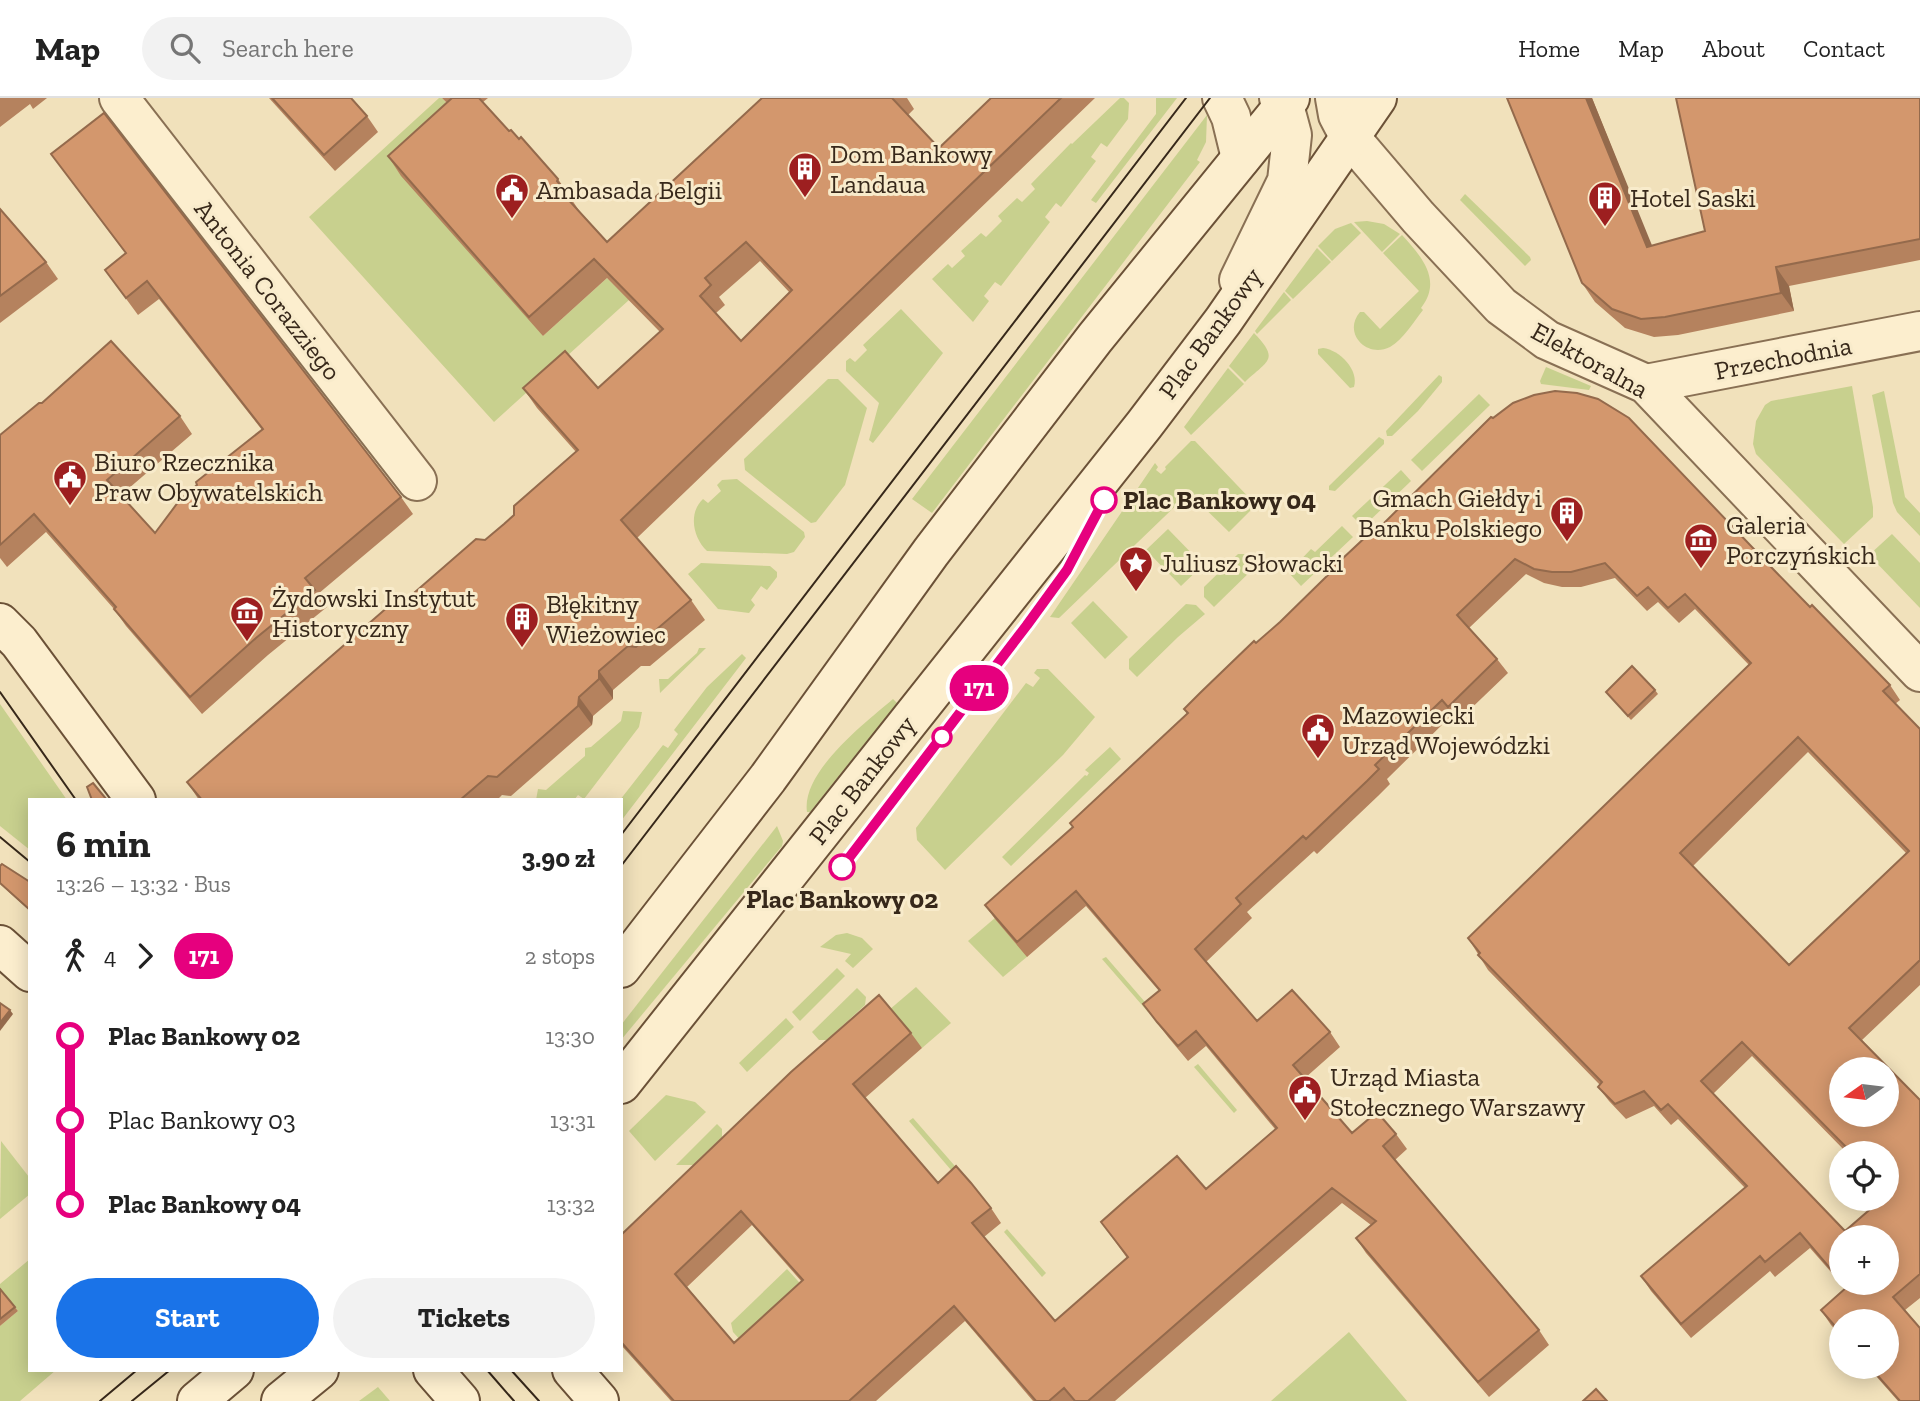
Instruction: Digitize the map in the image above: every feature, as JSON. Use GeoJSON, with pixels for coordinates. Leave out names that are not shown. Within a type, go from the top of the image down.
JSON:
{"type":"FeatureCollection","features":[{"type":"Feature","properties":{"kind":"main road","name":"Antonia Corazziego"},"geometry":{"type":"LineString","coordinates":[[120,98],[417,481]]}},
{"type":"Feature","properties":{"kind":"main road"},"geometry":{"type":"LineString","coordinates":[[1222,98],[1231,117],[1241,158]]}},
{"type":"Feature","properties":{"kind":"main road","name":"Elektoralna"},"geometry":{"type":"LineString","coordinates":[[1335,98],[1338,115],[1349,136],[1418,218],[1501,306],[1547,340],[1646,384],[1920,672]]}},
{"type":"Feature","properties":{"kind":"main road","name":"Plac Bankowy"},"geometry":{"type":"LineString","coordinates":[[623,1081],[1144,425],[1223,321],[1377,98]]}},
{"type":"Feature","properties":{"kind":"main road"},"geometry":{"type":"LineString","coordinates":[[623,965],[768,778],[931,552],[1095,338],[1241,158],[1284,100]]}},
{"type":"Feature","properties":{"kind":"main road"},"geometry":{"type":"LineString","coordinates":[[1223,321],[1250,255],[1287,181],[1292,135],[1284,100]]}},
{"type":"Feature","properties":{"kind":"main road","name":"Przechodnia"},"geometry":{"type":"LineString","coordinates":[[1646,384],[1920,331]]}},
{"type":"Feature","properties":{"kind":"main road"},"geometry":{"type":"LineString","coordinates":[[0,623],[19,642],[135,798]]}},
{"type":"Feature","properties":{"kind":"main road"},"geometry":{"type":"LineString","coordinates":[[0,945],[28,970]]}},
{"type":"Feature","properties":{"kind":"main road"},"geometry":{"type":"LineString","coordinates":[[197,1401],[232,1372]]}},
{"type":"Feature","properties":{"kind":"main road"},"geometry":{"type":"LineString","coordinates":[[281,1401],[317,1372]]}},
{"type":"Feature","properties":{"kind":"main road"},"geometry":{"type":"LineString","coordinates":[[435,1372],[460,1401]]}},
{"type":"Feature","properties":{"kind":"main road"},"geometry":{"type":"LineString","coordinates":[[574,1372],[599,1401]]}},
{"type":"Feature","properties":{"kind":"green space"},"geometry":{"type":"Polygon","coordinates":[[[442,98],[462,121],[543,336],[607,278],[629,300],[494,422],[309,217],[442,98]]]}},
{"type":"Feature","properties":{"kind":"green space"},"geometry":{"type":"Polygon","coordinates":[[[1120,98],[1129,103],[1128,119],[1107,147],[1101,143],[1091,157],[1096,161],[1061,207],[1056,203],[1045,217],[1050,222],[1001,286],[995,282],[984,296],[989,301],[973,322],[932,279],[948,264],[952,268],[965,256],[961,251],[981,233],[986,237],[1002,221],[998,216],[1017,198],[1022,202],[1035,189],[1031,184],[1120,98]]]}},
{"type":"Feature","properties":{"kind":"green space"},"geometry":{"type":"Polygon","coordinates":[[[1156,98],[1177,98],[1096,203],[1091,200],[1156,114],[1156,98]]]}},
{"type":"Feature","properties":{"kind":"green space"},"geometry":{"type":"Polygon","coordinates":[[[1207,115],[1206,142],[1197,160],[1200,162],[932,513],[912,499],[1207,115]]]}},
{"type":"Feature","properties":{"kind":"green space"},"geometry":{"type":"Polygon","coordinates":[[[1465,194],[1530,257],[1531,260],[1525,266],[1460,200],[1465,194]]]}},
{"type":"Feature","properties":{"kind":"green space"},"geometry":{"type":"Polygon","coordinates":[[[1354,222],[1384,224],[1400,234],[1382,252],[1354,222]]]}},
{"type":"Feature","properties":{"kind":"green space"},"geometry":{"type":"Polygon","coordinates":[[[1351,223],[1361,233],[1332,261],[1318,246],[1335,229],[1351,223]]]}},
{"type":"Feature","properties":{"kind":"green space"},"geometry":{"type":"Polygon","coordinates":[[[1402,235],[1427,269],[1430,288],[1421,308],[1423,310],[1404,335],[1390,347],[1373,350],[1360,342],[1356,335],[1355,320],[1360,312],[1364,312],[1380,329],[1419,291],[1383,253],[1402,235]]]}},
{"type":"Feature","properties":{"kind":"green space"},"geometry":{"type":"Polygon","coordinates":[[[1317,248],[1331,262],[1293,299],[1285,291],[1317,248]]]}},
{"type":"Feature","properties":{"kind":"green space"},"geometry":{"type":"Polygon","coordinates":[[[1284,292],[1291,300],[1257,334],[1255,331],[1284,292]]]}},
{"type":"Feature","properties":{"kind":"green space"},"geometry":{"type":"Polygon","coordinates":[[[901,309],[943,353],[873,443],[869,440],[879,403],[846,371],[846,361],[850,358],[855,362],[867,350],[863,345],[901,309]]]}},
{"type":"Feature","properties":{"kind":"green space"},"geometry":{"type":"Polygon","coordinates":[[[1254,333],[1269,355],[1265,364],[1245,382],[1229,366],[1254,333]]]}},
{"type":"Feature","properties":{"kind":"green space"},"geometry":{"type":"Polygon","coordinates":[[[1318,349],[1336,353],[1347,362],[1354,374],[1354,387],[1350,388],[1318,354],[1318,349]]]}},
{"type":"Feature","properties":{"kind":"green space"},"geometry":{"type":"Polygon","coordinates":[[[1546,367],[1591,386],[1589,390],[1541,384],[1546,367]]]}},
{"type":"Feature","properties":{"kind":"green space"},"geometry":{"type":"Polygon","coordinates":[[[1228,368],[1244,384],[1191,435],[1184,427],[1228,368]]]}},
{"type":"Feature","properties":{"kind":"green space"},"geometry":{"type":"Polygon","coordinates":[[[1439,375],[1442,382],[1418,411],[1392,436],[1387,436],[1386,431],[1439,375]]]}},
{"type":"Feature","properties":{"kind":"green space"},"geometry":{"type":"Polygon","coordinates":[[[828,379],[838,379],[867,408],[845,485],[816,522],[811,523],[745,470],[744,459],[828,379]]]}},
{"type":"Feature","properties":{"kind":"green space"},"geometry":{"type":"Polygon","coordinates":[[[1852,386],[1873,517],[1844,544],[1756,454],[1753,444],[1756,421],[1765,405],[1771,401],[1852,386]]]}},
{"type":"Feature","properties":{"kind":"green space"},"geometry":{"type":"Polygon","coordinates":[[[1884,391],[1905,497],[1920,513],[1920,536],[1897,512],[1893,503],[1872,395],[1884,391]]]}},
{"type":"Feature","properties":{"kind":"green space"},"geometry":{"type":"Polygon","coordinates":[[[1479,394],[1490,405],[1422,471],[1411,460],[1479,394]]]}},
{"type":"Feature","properties":{"kind":"green space"},"geometry":{"type":"Polygon","coordinates":[[[1379,437],[1384,440],[1384,444],[1335,491],[1329,490],[1329,486],[1379,437]]]}},
{"type":"Feature","properties":{"kind":"green space"},"geometry":{"type":"Polygon","coordinates":[[[1191,441],[1195,441],[1256,505],[1229,532],[1189,493],[1059,618],[1050,617],[1155,463],[1158,467],[1156,470],[1161,474],[1191,441]]]}},
{"type":"Feature","properties":{"kind":"green space"},"geometry":{"type":"Polygon","coordinates":[[[1401,470],[1411,481],[1363,527],[1352,516],[1401,470]]]}},
{"type":"Feature","properties":{"kind":"green space"},"geometry":{"type":"Polygon","coordinates":[[[737,479],[804,532],[805,537],[794,552],[707,551],[702,546],[694,525],[698,505],[703,499],[708,503],[721,491],[717,485],[722,480],[737,479]]]}},
{"type":"Feature","properties":{"kind":"green space"},"geometry":{"type":"Polygon","coordinates":[[[1342,526],[1353,537],[1301,586],[1289,573],[1291,570],[1311,549],[1315,552],[1342,526]]]}},
{"type":"Feature","properties":{"kind":"green space"},"geometry":{"type":"Polygon","coordinates":[[[1168,529],[1203,565],[1181,586],[1146,550],[1168,529]]]}},
{"type":"Feature","properties":{"kind":"green space"},"geometry":{"type":"Polygon","coordinates":[[[1892,534],[1920,563],[1920,608],[1869,555],[1892,534]]]}},
{"type":"Feature","properties":{"kind":"green space"},"geometry":{"type":"Polygon","coordinates":[[[1238,554],[1249,554],[1258,564],[1214,607],[1204,597],[1204,587],[1238,554]]]}},
{"type":"Feature","properties":{"kind":"green space"},"geometry":{"type":"Polygon","coordinates":[[[701,563],[770,566],[777,572],[777,577],[767,590],[761,586],[751,600],[755,605],[749,613],[718,609],[688,574],[701,563]]]}},
{"type":"Feature","properties":{"kind":"green space"},"geometry":{"type":"Polygon","coordinates":[[[1093,601],[1128,637],[1105,659],[1071,623],[1093,601]]]}},
{"type":"Feature","properties":{"kind":"green space"},"geometry":{"type":"Polygon","coordinates":[[[1186,604],[1196,605],[1205,614],[1137,677],[1129,669],[1129,659],[1186,604]]]}},
{"type":"Feature","properties":{"kind":"green space"},"geometry":{"type":"Polygon","coordinates":[[[699,648],[706,648],[660,693],[659,679],[668,679],[697,653],[699,648]]]}},
{"type":"Feature","properties":{"kind":"green space"},"geometry":{"type":"Polygon","coordinates":[[[742,654],[746,658],[623,818],[622,798],[663,745],[668,748],[678,734],[674,730],[707,687],[742,654]]]}},
{"type":"Feature","properties":{"kind":"green space"},"geometry":{"type":"Polygon","coordinates":[[[1037,669],[1048,669],[1095,717],[1063,755],[945,870],[917,840],[916,828],[1026,683],[1033,687],[1040,678],[1034,673],[1037,669]]]}},
{"type":"Feature","properties":{"kind":"green space"},"geometry":{"type":"Polygon","coordinates":[[[893,699],[897,703],[810,812],[807,812],[808,797],[824,765],[852,735],[893,699]]]}},
{"type":"Feature","properties":{"kind":"green space"},"geometry":{"type":"Polygon","coordinates":[[[0,704],[66,798],[28,798],[28,848],[0,826],[0,704]]]}},
{"type":"Feature","properties":{"kind":"green space"},"geometry":{"type":"Polygon","coordinates":[[[623,711],[642,712],[639,727],[585,798],[578,795],[576,798],[536,798],[538,789],[546,790],[585,756],[585,748],[591,747],[621,721],[623,711]]]}},
{"type":"Feature","properties":{"kind":"green space"},"geometry":{"type":"Polygon","coordinates":[[[1110,747],[1121,759],[1011,866],[1002,857],[1085,775],[1087,776],[1089,773],[1085,770],[1110,747]]]}},
{"type":"Feature","properties":{"kind":"green space"},"geometry":{"type":"Polygon","coordinates":[[[777,826],[783,841],[782,846],[623,1038],[623,1022],[777,826]]]}},
{"type":"Feature","properties":{"kind":"green space"},"geometry":{"type":"Polygon","coordinates":[[[995,918],[1028,956],[1003,977],[968,941],[995,918]]]}},
{"type":"Feature","properties":{"kind":"green space"},"geometry":{"type":"Polygon","coordinates":[[[847,933],[862,938],[873,949],[853,968],[845,961],[851,954],[820,947],[836,935],[847,933]]]}},
{"type":"Feature","properties":{"kind":"green space"},"geometry":{"type":"Polygon","coordinates":[[[1106,957],[1151,1009],[1148,1012],[1102,959],[1106,957]]]}},
{"type":"Feature","properties":{"kind":"green space"},"geometry":{"type":"Polygon","coordinates":[[[837,968],[845,976],[800,1021],[792,1012],[837,968]]]}},
{"type":"Feature","properties":{"kind":"green space"},"geometry":{"type":"Polygon","coordinates":[[[916,987],[951,1023],[922,1048],[889,1010],[916,987]]]}},
{"type":"Feature","properties":{"kind":"green space"},"geometry":{"type":"Polygon","coordinates":[[[857,988],[866,997],[865,1005],[827,1040],[819,1040],[812,1032],[857,988]]]}},
{"type":"Feature","properties":{"kind":"green space"},"geometry":{"type":"Polygon","coordinates":[[[786,1018],[794,1027],[747,1072],[739,1063],[786,1018]]]}},
{"type":"Feature","properties":{"kind":"green space"},"geometry":{"type":"Polygon","coordinates":[[[1198,1064],[1237,1110],[1234,1113],[1194,1067],[1198,1064]]]}},
{"type":"Feature","properties":{"kind":"green space"},"geometry":{"type":"Polygon","coordinates":[[[666,1095],[695,1102],[706,1112],[655,1161],[629,1131],[666,1095]]]}},
{"type":"Feature","properties":{"kind":"green space"},"geometry":{"type":"Polygon","coordinates":[[[913,1118],[961,1173],[957,1177],[909,1121],[913,1118]]]}},
{"type":"Feature","properties":{"kind":"green space"},"geometry":{"type":"Polygon","coordinates":[[[717,1124],[722,1129],[722,1137],[693,1165],[676,1165],[717,1124]]]}},
{"type":"Feature","properties":{"kind":"green space"},"geometry":{"type":"Polygon","coordinates":[[[1,1141],[28,1176],[28,1196],[0,1219],[1,1141]]]}},
{"type":"Feature","properties":{"kind":"green space"},"geometry":{"type":"Polygon","coordinates":[[[1007,1229],[1046,1273],[1042,1277],[1004,1232],[1007,1229]]]}},
{"type":"Feature","properties":{"kind":"green space"},"geometry":{"type":"Polygon","coordinates":[[[28,1261],[28,1372],[54,1372],[20,1401],[0,1401],[0,1326],[18,1311],[0,1290],[0,1284],[28,1261]]]}},
{"type":"Feature","properties":{"kind":"green space"},"geometry":{"type":"Polygon","coordinates":[[[787,1269],[808,1292],[742,1342],[733,1332],[731,1323],[787,1269]]]}},
{"type":"Feature","properties":{"kind":"green space"},"geometry":{"type":"Polygon","coordinates":[[[1349,1332],[1407,1401],[1271,1401],[1349,1332]]]}},
{"type":"Feature","properties":{"kind":"green space"},"geometry":{"type":"Polygon","coordinates":[[[378,1387],[390,1401],[359,1401],[378,1387]]]}},
{"type":"Feature","properties":{"kind":"building"},"geometry":{"type":"Polygon","coordinates":[[[272,98],[351,98],[367,116],[324,155],[272,98]]]}},
{"type":"Feature","properties":{"kind":"building"},"geometry":{"type":"Polygon","coordinates":[[[452,98],[479,98],[509,131],[519,139],[521,137],[558,179],[567,193],[564,195],[607,242],[762,98],[892,98],[939,148],[991,98],[1061,98],[621,520],[691,600],[636,647],[628,646],[599,671],[599,679],[579,697],[578,706],[497,777],[488,776],[462,798],[200,798],[187,782],[390,605],[399,606],[476,539],[485,540],[504,524],[514,515],[514,506],[578,450],[523,388],[565,351],[598,388],[663,329],[594,259],[529,317],[388,156],[452,98]],[[746,242],[705,278],[711,285],[700,296],[741,341],[792,290],[746,242]]]}},
{"type":"Feature","properties":{"kind":"building"},"geometry":{"type":"Polygon","coordinates":[[[1507,98],[1586,98],[1647,247],[1705,231],[1676,98],[1920,98],[1920,239],[1776,267],[1781,293],[1665,317],[1641,319],[1612,309],[1582,283],[1507,98]]]}},
{"type":"Feature","properties":{"kind":"building"},"geometry":{"type":"Polygon","coordinates":[[[104,113],[401,497],[305,578],[315,590],[190,697],[34,514],[0,545],[0,435],[42,403],[111,341],[180,416],[107,480],[155,533],[179,501],[197,485],[196,482],[263,429],[147,281],[126,298],[105,270],[126,253],[51,154],[104,113]]]}},
{"type":"Feature","properties":{"kind":"building"},"geometry":{"type":"Polygon","coordinates":[[[0,209],[46,262],[0,296],[0,209]]]}},
{"type":"Feature","properties":{"kind":"building"},"geometry":{"type":"Polygon","coordinates":[[[1555,391],[1598,399],[1629,418],[1810,607],[1812,605],[1890,685],[1883,691],[1920,729],[1920,960],[1849,1028],[1878,1057],[1829,1057],[1829,1127],[1899,1127],[1899,1079],[1920,1100],[1920,1274],[1899,1292],[1899,1225],[1852,1225],[1868,1211],[1899,1211],[1899,1141],[1840,1141],[1742,1042],[1701,1081],[1839,1225],[1829,1225],[1829,1267],[1800,1233],[1765,1262],[1760,1256],[1681,1324],[1641,1276],[1747,1186],[1668,1104],[1661,1110],[1644,1091],[1615,1104],[1598,1087],[1602,1082],[1478,955],[1480,953],[1468,938],[1751,663],[1685,594],[1668,608],[1648,587],[1637,596],[1605,563],[1571,572],[1552,572],[1534,569],[1515,559],[1457,615],[1497,659],[1448,707],[1442,700],[1375,765],[1379,769],[1367,781],[1306,839],[1303,836],[1236,898],[1241,904],[1195,949],[1257,1021],[1292,990],[1304,1003],[1330,1032],[1293,1065],[1352,1133],[1377,1112],[1396,1134],[1383,1146],[1539,1330],[1478,1382],[1356,1238],[1376,1221],[1332,1188],[1088,1401],[1075,1401],[1064,1388],[1049,1401],[1036,1401],[954,1306],[849,1401],[674,1401],[623,1344],[623,1233],[791,1072],[879,995],[911,1033],[853,1084],[938,1183],[956,1166],[971,1183],[991,1208],[972,1223],[1055,1321],[1128,1257],[1101,1222],[1128,1198],[1177,1156],[1206,1189],[1277,1128],[1196,1031],[1178,1046],[1157,1022],[1143,1004],[1160,990],[1076,891],[1017,942],[985,905],[1073,827],[1070,823],[1188,713],[1184,709],[1200,693],[1254,641],[1256,643],[1280,622],[1328,575],[1326,574],[1371,532],[1373,534],[1491,417],[1513,403],[1555,391]],[[1798,737],[1680,853],[1789,965],[1909,851],[1798,737]],[[741,1211],[675,1274],[734,1343],[803,1280],[741,1211]]]}},
{"type":"Feature","properties":{"kind":"building"},"geometry":{"type":"Polygon","coordinates":[[[1632,666],[1655,690],[1628,716],[1606,692],[1632,666]]]}},
{"type":"Feature","properties":{"kind":"building"},"geometry":{"type":"Polygon","coordinates":[[[93,783],[105,798],[91,798],[87,787],[93,783]]]}},
{"type":"Feature","properties":{"kind":"building"},"geometry":{"type":"Polygon","coordinates":[[[2,864],[28,881],[28,908],[0,883],[2,864]]]}},
{"type":"Feature","properties":{"kind":"building"},"geometry":{"type":"Polygon","coordinates":[[[0,1003],[10,1010],[0,1023],[0,1003]]]}},
{"type":"Feature","properties":{"kind":"building"},"geometry":{"type":"Polygon","coordinates":[[[0,1289],[15,1307],[0,1319],[0,1289]]]}},
{"type":"Feature","properties":{"kind":"building"},"geometry":{"type":"Polygon","coordinates":[[[1838,1295],[1895,1295],[1893,1297],[1920,1328],[1920,1401],[1900,1401],[1881,1379],[1899,1379],[1899,1309],[1829,1309],[1829,1319],[1821,1310],[1838,1295]]]}},
{"type":"Feature","properties":{"kind":"building"},"geometry":{"type":"Polygon","coordinates":[[[1596,1389],[1607,1401],[1583,1401],[1596,1389]]]}},
{"type":"Feature","properties":{"kind":"tram line"},"geometry":{"type":"LineString","coordinates":[[623,832],[1186,98]]}},
{"type":"Feature","properties":{"kind":"tram line"},"geometry":{"type":"LineString","coordinates":[[623,863],[1210,98]]}},
{"type":"Feature","properties":{"kind":"tram line"},"geometry":{"type":"LineString","coordinates":[[0,692],[75,798]]}},
{"type":"Feature","properties":{"kind":"tram line"},"geometry":{"type":"LineString","coordinates":[[0,837],[28,860]]}},
{"type":"Feature","properties":{"kind":"tram line"},"geometry":{"type":"LineString","coordinates":[[100,1401],[135,1372]]}},
{"type":"Feature","properties":{"kind":"tram line"},"geometry":{"type":"LineString","coordinates":[[132,1401],[168,1372]]}},
{"type":"Feature","properties":{"kind":"tram line"},"geometry":{"type":"LineString","coordinates":[[489,1372],[514,1401]]}},
{"type":"Feature","properties":{"kind":"tram line"},"geometry":{"type":"LineString","coordinates":[[513,1372],[539,1401]]}},
{"type":"Feature","properties":{"kind":"bus line","name":"171"},"geometry":{"type":"LineString","coordinates":[[842,867],[1067,570],[1104,500]]}},
{"type":"Feature","properties":{"kind":"place","name":"Dom Bankowy Landaua"},"geometry":{"type":"Point","coordinates":[805,199]}},
{"type":"Feature","properties":{"kind":"place","name":"Ambasada Belgii"},"geometry":{"type":"Point","coordinates":[512,220]}},
{"type":"Feature","properties":{"kind":"place","name":"Hotel Saski"},"geometry":{"type":"Point","coordinates":[1605,228]}},
{"type":"Feature","properties":{"kind":"place","name":"Plac Bankowy 04"},"geometry":{"type":"Point","coordinates":[1104,500]}},
{"type":"Feature","properties":{"kind":"place","name":"Biuro Rzecznika Praw Obywatelskich"},"geometry":{"type":"Point","coordinates":[70,507]}},
{"type":"Feature","properties":{"kind":"place","name":"Gmach Giełdy i Banku Polskiego"},"geometry":{"type":"Point","coordinates":[1567,543]}},
{"type":"Feature","properties":{"kind":"place","name":"Galeria Porczyńskich"},"geometry":{"type":"Point","coordinates":[1701,570]}},
{"type":"Feature","properties":{"kind":"place","name":"Juliusz Słowacki"},"geometry":{"type":"Point","coordinates":[1136,593]}},
{"type":"Feature","properties":{"kind":"place","name":"Żydowski Instytut Historyczny"},"geometry":{"type":"Point","coordinates":[247,643]}},
{"type":"Feature","properties":{"kind":"place","name":"Błękitny Wieżowiec"},"geometry":{"type":"Point","coordinates":[522,649]}},
{"type":"Feature","properties":{"kind":"place","name":"Mazowiecki Urząd Wojewódzki"},"geometry":{"type":"Point","coordinates":[1318,760]}},
{"type":"Feature","properties":{"kind":"place","name":"Plac Bankowy 02"},"geometry":{"type":"Point","coordinates":[842,867]}},
{"type":"Feature","properties":{"kind":"place","name":"Urząd Miasta Stołecznego Warszawy"},"geometry":{"type":"Point","coordinates":[1305,1122]}}]}
